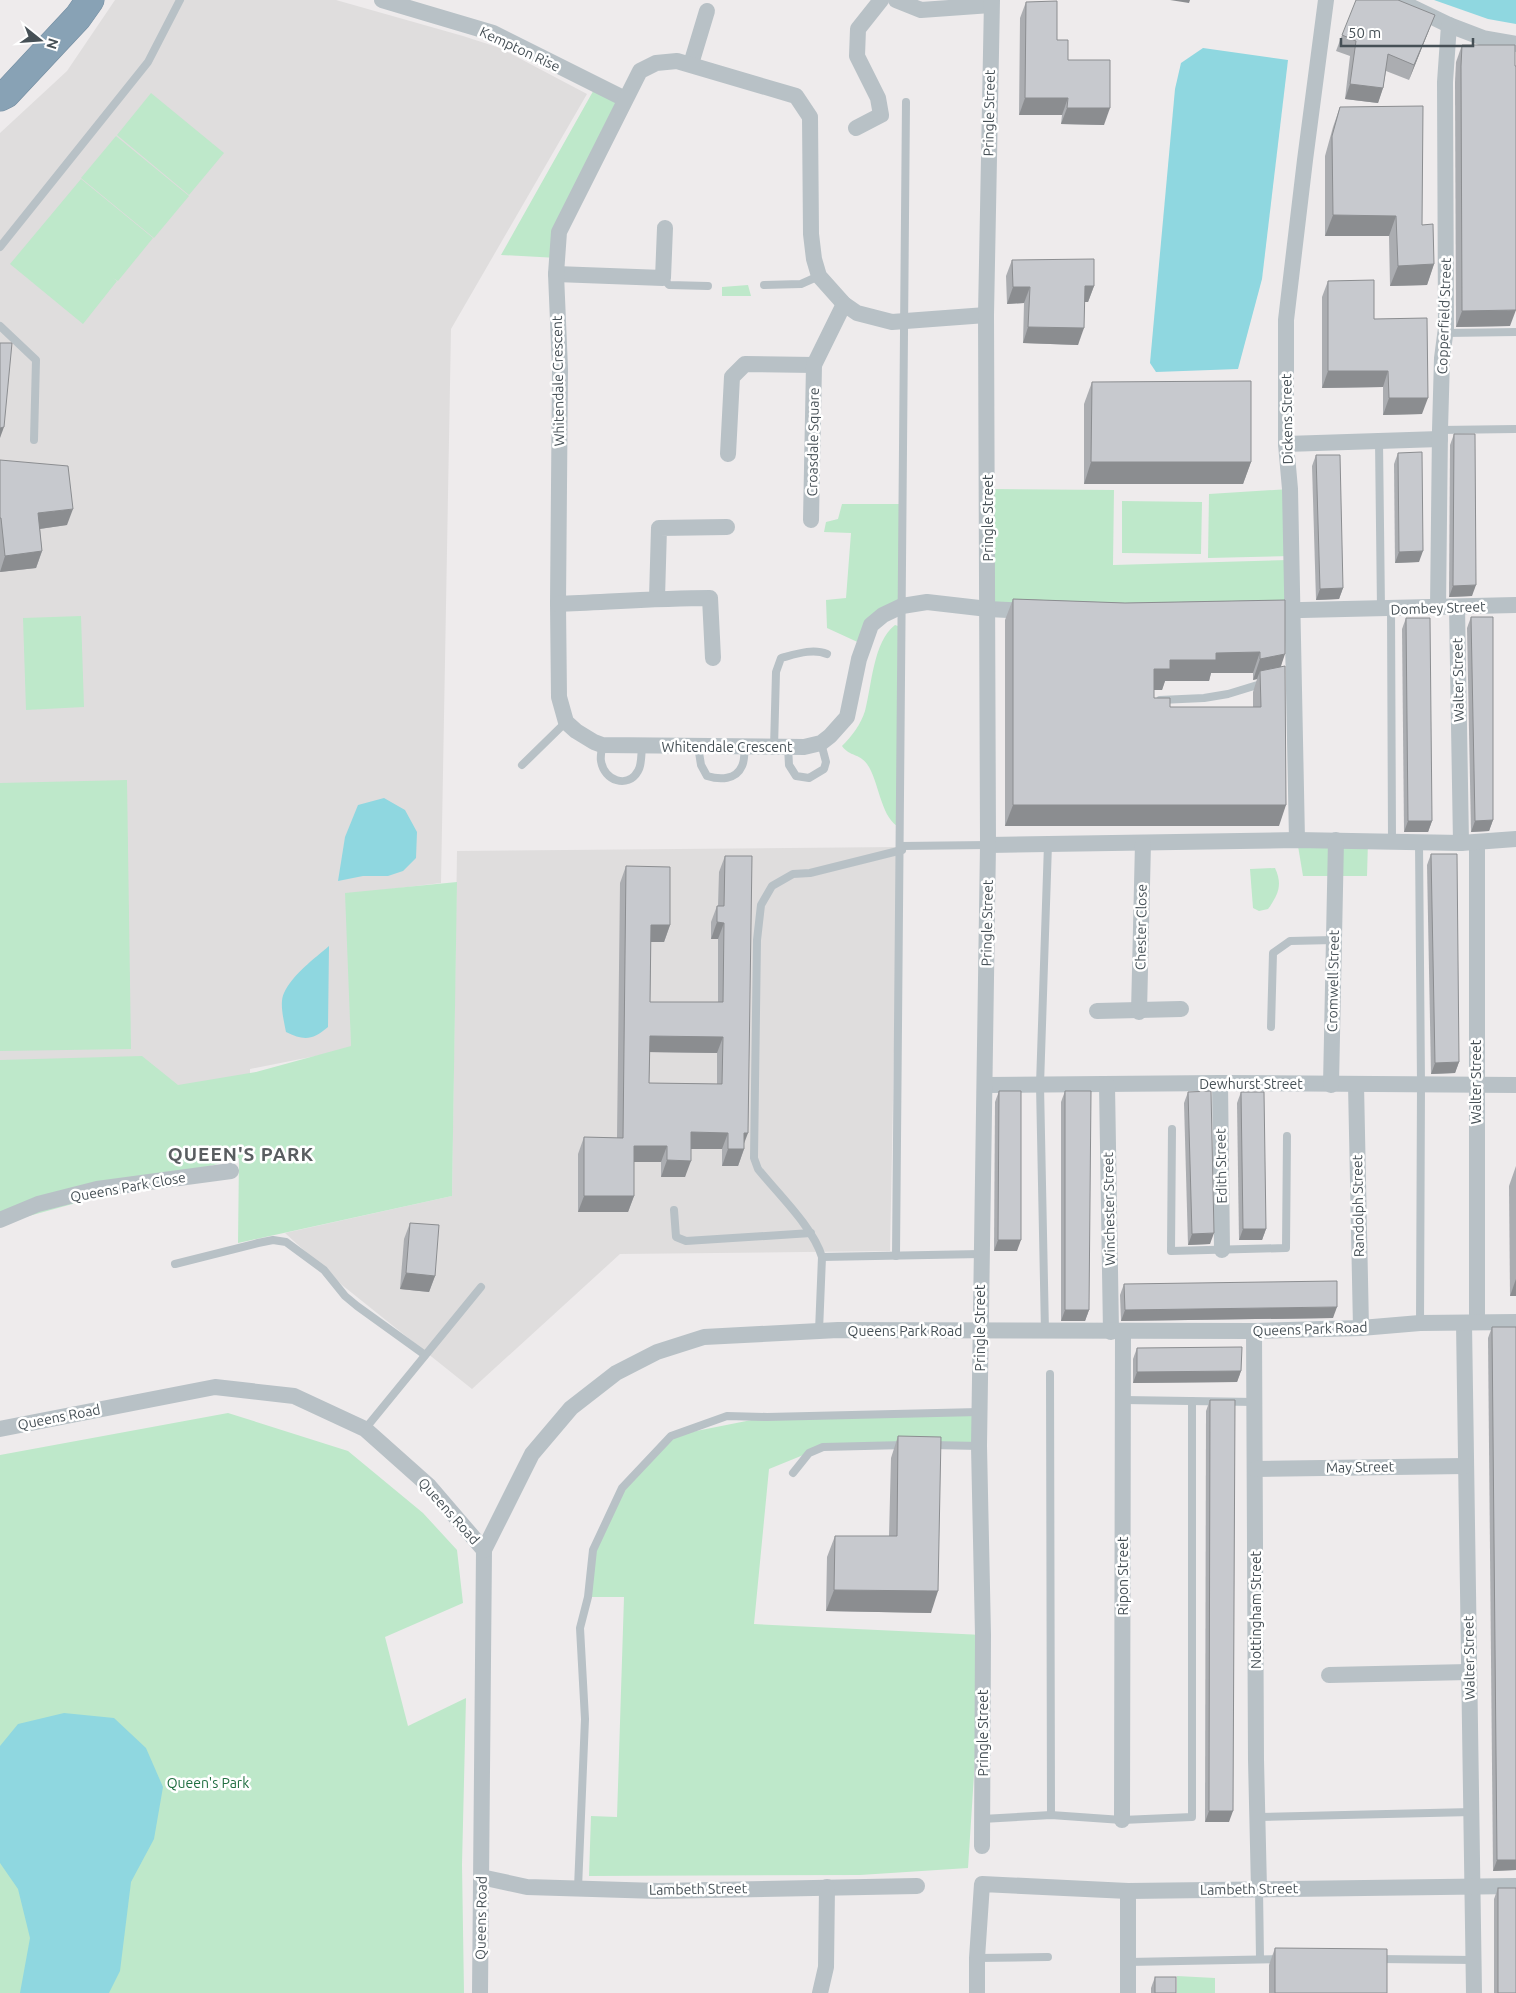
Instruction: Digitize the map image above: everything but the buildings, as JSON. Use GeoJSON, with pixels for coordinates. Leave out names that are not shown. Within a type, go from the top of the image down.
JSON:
{"type":"FeatureCollection","features":[{"type":"Feature","properties":{"kind":"highway"},"geometry":{"type":"LineString","coordinates":[[0,97],[6,94],[78,17],[90,0]]}},
{"type":"Feature","properties":{"kind":"street","name":"Kempton Rise"},"geometry":{"type":"LineString","coordinates":[[382,0],[493,33],[625,99]]}},
{"type":"Feature","properties":{"kind":"street"},"geometry":{"type":"LineString","coordinates":[[856,128],[881,115],[878,98],[857,56],[858,30],[881,0]]}},
{"type":"Feature","properties":{"kind":"street"},"geometry":{"type":"LineString","coordinates":[[896,0],[921,10],[992,3]]}},
{"type":"Feature","properties":{"kind":"street","name":"Dickens Street"},"geometry":{"type":"LineString","coordinates":[[1297,840],[1289,679],[1291,610],[1290,489],[1286,444],[1286,320],[1326,0]]}},
{"type":"Feature","properties":{"kind":"street"},"geometry":{"type":"LineString","coordinates":[[1397,0],[1449,25],[1483,38],[1516,44]]}},
{"type":"Feature","properties":{"kind":"street","name":"Pringle Street"},"geometry":{"type":"LineString","coordinates":[[982,1846],[983,1635],[979,1412],[988,845],[986,315],[992,3]]}},
{"type":"Feature","properties":{"kind":"street"},"geometry":{"type":"LineString","coordinates":[[691,64],[707,11]]}},
{"type":"Feature","properties":{"kind":"street","name":"Copperfield Street"},"geometry":{"type":"LineString","coordinates":[[1438,608],[1442,358],[1446,333],[1445,82],[1449,25]]}},
{"type":"Feature","properties":{"kind":"street","name":"Whitendale Crescent"},"geometry":{"type":"LineString","coordinates":[[819,276],[811,234],[810,117],[796,96],[677,61],[656,63],[640,71],[559,232],[556,274],[560,369],[559,697],[566,722],[588,739],[602,745],[642,747],[804,747],[820,743]]}},
{"type":"Feature","properties":{"kind":"street"},"geometry":{"type":"LineString","coordinates":[[556,274],[663,278],[665,228]]}},
{"type":"Feature","properties":{"kind":"street"},"geometry":{"type":"LineString","coordinates":[[819,276],[844,304],[857,313],[892,322],[986,315]]}},
{"type":"Feature","properties":{"kind":"street","name":"Croasdale Square"},"geometry":{"type":"LineString","coordinates":[[811,520],[814,365],[844,304]]}},
{"type":"Feature","properties":{"kind":"street"},"geometry":{"type":"LineString","coordinates":[[728,454],[732,377],[745,364],[814,365]]}},
{"type":"Feature","properties":{"kind":"street"},"geometry":{"type":"LineString","coordinates":[[1286,444],[1379,441],[1440,434]]}},
{"type":"Feature","properties":{"kind":"street"},"geometry":{"type":"LineString","coordinates":[[657,598],[659,528],[727,527]]}},
{"type":"Feature","properties":{"kind":"street"},"geometry":{"type":"LineString","coordinates":[[558,604],[642,601],[657,598],[710,598],[713,658]]}},
{"type":"Feature","properties":{"kind":"street"},"geometry":{"type":"LineString","coordinates":[[820,743],[830,736],[846,717],[859,659],[871,625],[882,615],[902,606],[927,602],[988,609],[1044,611]]}},
{"type":"Feature","properties":{"kind":"street","name":"Dombey Street"},"geometry":{"type":"LineString","coordinates":[[1253,611],[1516,606]]}},
{"type":"Feature","properties":{"kind":"street","name":"Walter Street"},"geometry":{"type":"LineString","coordinates":[[1457,607],[1469,842],[1476,1084],[1477,1189],[1465,1466],[1474,1887],[1474,1993]]}},
{"type":"Feature","properties":{"kind":"street"},"geometry":{"type":"LineString","coordinates":[[988,845],[1297,840],[1469,842],[1516,839]]}},
{"type":"Feature","properties":{"kind":"street","name":"Cromwell Street"},"geometry":{"type":"LineString","coordinates":[[1331,1085],[1335,878],[1344,840]]}},
{"type":"Feature","properties":{"kind":"street","name":"Chester Close"},"geometry":{"type":"LineString","coordinates":[[1139,1012],[1143,843]]}},
{"type":"Feature","properties":{"kind":"street"},"geometry":{"type":"LineString","coordinates":[[1097,1011],[1139,1012],[1181,1009]]}},
{"type":"Feature","properties":{"kind":"street","name":"Dewhurst Street"},"geometry":{"type":"LineString","coordinates":[[985,1085],[1220,1083],[1331,1085],[1516,1084]]}},
{"type":"Feature","properties":{"kind":"street","name":"Edith Street"},"geometry":{"type":"LineString","coordinates":[[1220,1083],[1222,1250]]}},
{"type":"Feature","properties":{"kind":"street","name":"Randolph Street"},"geometry":{"type":"LineString","coordinates":[[1356,1084],[1361,1328]]}},
{"type":"Feature","properties":{"kind":"street","name":"Winchester Street"},"geometry":{"type":"LineString","coordinates":[[1107,1085],[1117,1332]]}},
{"type":"Feature","properties":{"kind":"street","name":"Queens Park Close"},"geometry":{"type":"LineString","coordinates":[[0,1220],[38,1204],[96,1189],[230,1170]]}},
{"type":"Feature","properties":{"kind":"street","name":"Queens Park Road"},"geometry":{"type":"LineString","coordinates":[[484,1550],[532,1454],[571,1408],[616,1373],[657,1352],[704,1337],[819,1331],[1254,1331],[1361,1328],[1420,1323],[1516,1322]]}},
{"type":"Feature","properties":{"kind":"street","name":"Nottingham Street"},"geometry":{"type":"LineString","coordinates":[[1254,1331],[1259,1889]]}},
{"type":"Feature","properties":{"kind":"street","name":"Ripon Street"},"geometry":{"type":"LineString","coordinates":[[1117,1332],[1124,1400],[1122,1820]]}},
{"type":"Feature","properties":{"kind":"street","name":"Queens Road"},"geometry":{"type":"LineString","coordinates":[[0,1429],[215,1388],[294,1396],[365,1429],[429,1486],[484,1550],[480,1993]]}},
{"type":"Feature","properties":{"kind":"street","name":"May Street"},"geometry":{"type":"LineString","coordinates":[[1255,1468],[1465,1466]]}},
{"type":"Feature","properties":{"kind":"street"},"geometry":{"type":"LineString","coordinates":[[1329,1675],[1469,1672]]}},
{"type":"Feature","properties":{"kind":"street","name":"Lambeth Street"},"geometry":{"type":"LineString","coordinates":[[481,1877],[527,1887],[658,1891],[917,1886]]}},
{"type":"Feature","properties":{"kind":"street","name":"Lambeth Street"},"geometry":{"type":"LineString","coordinates":[[977,1958],[982,1884],[1128,1891],[1516,1886]]}},
{"type":"Feature","properties":{"kind":"street"},"geometry":{"type":"LineString","coordinates":[[820,1993],[826,1967],[826,1887]]}},
{"type":"Feature","properties":{"kind":"street"},"geometry":{"type":"LineString","coordinates":[[1128,1891],[1128,1993]]}},
{"type":"Feature","properties":{"kind":"street"},"geometry":{"type":"LineString","coordinates":[[977,1958],[977,1993]]}},
{"type":"Feature","properties":{"kind":"lane"},"geometry":{"type":"LineString","coordinates":[[0,247],[148,62],[180,0]]}},
{"type":"Feature","properties":{"kind":"lane"},"geometry":{"type":"LineString","coordinates":[[896,1256],[902,848],[906,102]]}},
{"type":"Feature","properties":{"kind":"lane"},"geometry":{"type":"LineString","coordinates":[[764,285],[801,284],[819,276]]}},
{"type":"Feature","properties":{"kind":"lane"},"geometry":{"type":"LineString","coordinates":[[663,278],[669,285],[708,286]]}},
{"type":"Feature","properties":{"kind":"lane"},"geometry":{"type":"LineString","coordinates":[[0,326],[36,360],[34,440]]}},
{"type":"Feature","properties":{"kind":"lane"},"geometry":{"type":"LineString","coordinates":[[1446,333],[1516,332]]}},
{"type":"Feature","properties":{"kind":"lane"},"geometry":{"type":"LineString","coordinates":[[1440,434],[1516,429]]}},
{"type":"Feature","properties":{"kind":"lane"},"geometry":{"type":"LineString","coordinates":[[1379,441],[1386,609],[1392,841]]}},
{"type":"Feature","properties":{"kind":"lane"},"geometry":{"type":"LineString","coordinates":[[820,743],[826,762],[824,769],[809,778],[796,776],[781,747],[776,672],[781,658],[804,652],[820,651],[827,654]]}},
{"type":"Feature","properties":{"kind":"lane"},"geometry":{"type":"LineString","coordinates":[[1160,700],[1204,698],[1228,694],[1272,681]]}},
{"type":"Feature","properties":{"kind":"lane"},"geometry":{"type":"LineString","coordinates":[[522,766],[566,722]]}},
{"type":"Feature","properties":{"kind":"lane"},"geometry":{"type":"LineString","coordinates":[[602,745],[601,761],[604,771],[612,779],[622,782],[631,779],[639,769],[642,747]]}},
{"type":"Feature","properties":{"kind":"lane"},"geometry":{"type":"LineString","coordinates":[[698,746],[701,765],[704,771],[708,776],[719,780],[732,777],[742,766],[745,746]]}},
{"type":"Feature","properties":{"kind":"lane"},"geometry":{"type":"LineString","coordinates":[[1418,842],[1421,1084],[1420,1323]]}},
{"type":"Feature","properties":{"kind":"lane"},"geometry":{"type":"LineString","coordinates":[[1045,1332],[1040,1085],[1048,844]]}},
{"type":"Feature","properties":{"kind":"lane"},"geometry":{"type":"LineString","coordinates":[[819,1331],[822,1257],[818,1246],[811,1233],[758,1169],[754,1158],[757,940],[761,905],[772,886],[793,874],[810,873],[902,848],[988,845]]}},
{"type":"Feature","properties":{"kind":"lane"},"geometry":{"type":"LineString","coordinates":[[1271,1027],[1273,953],[1290,941],[1334,940]]}},
{"type":"Feature","properties":{"kind":"lane"},"geometry":{"type":"LineString","coordinates":[[1172,1129],[1171,1251],[1286,1248],[1287,1136]]}},
{"type":"Feature","properties":{"kind":"lane"},"geometry":{"type":"LineString","coordinates":[[674,1210],[676,1237],[686,1242],[811,1233]]}},
{"type":"Feature","properties":{"kind":"lane"},"geometry":{"type":"LineString","coordinates":[[175,1264],[258,1243],[280,1240],[286,1242],[324,1270],[345,1296],[356,1306],[426,1355]]}},
{"type":"Feature","properties":{"kind":"lane"},"geometry":{"type":"LineString","coordinates":[[822,1257],[981,1254]]}},
{"type":"Feature","properties":{"kind":"lane"},"geometry":{"type":"LineString","coordinates":[[365,1429],[481,1287]]}},
{"type":"Feature","properties":{"kind":"lane"},"geometry":{"type":"LineString","coordinates":[[1050,1374],[1051,1815]]}},
{"type":"Feature","properties":{"kind":"lane"},"geometry":{"type":"LineString","coordinates":[[1124,1400],[1255,1402]]}},
{"type":"Feature","properties":{"kind":"lane"},"geometry":{"type":"LineString","coordinates":[[982,1819],[1051,1815],[1122,1820],[1192,1817],[1192,1401]]}},
{"type":"Feature","properties":{"kind":"lane"},"geometry":{"type":"LineString","coordinates":[[578,1888],[585,1719],[580,1628],[588,1597],[593,1550],[622,1488],[671,1436],[727,1416],[776,1417],[979,1412]]}},
{"type":"Feature","properties":{"kind":"lane"},"geometry":{"type":"LineString","coordinates":[[794,1473],[809,1453],[823,1447],[862,1444],[911,1445]]}},
{"type":"Feature","properties":{"kind":"lane"},"geometry":{"type":"LineString","coordinates":[[920,1445],[979,1446]]}},
{"type":"Feature","properties":{"kind":"lane"},"geometry":{"type":"LineString","coordinates":[[1257,1817],[1472,1812]]}},
{"type":"Feature","properties":{"kind":"lane"},"geometry":{"type":"LineString","coordinates":[[1259,1889],[1260,1959]]}},
{"type":"Feature","properties":{"kind":"lane"},"geometry":{"type":"LineString","coordinates":[[977,1958],[1048,1957]]}},
{"type":"Feature","properties":{"kind":"lane"},"geometry":{"type":"LineString","coordinates":[[1128,1962],[1289,1959]]}},
{"type":"Feature","properties":{"kind":"lane"},"geometry":{"type":"LineString","coordinates":[[1367,1959],[1475,1960]]}},
{"type":"Feature","properties":{"kind":"shaded area"},"geometry":{"type":"Polygon","coordinates":[[[115,0],[336,0],[500,48],[587,94],[451,329],[441,883],[349,894],[351,1049],[250,1069],[250,1136],[0,1135],[0,133],[67,71],[115,0]]]}},
{"type":"Feature","properties":{"kind":"shaded area"},"geometry":{"type":"Polygon","coordinates":[[[898,847],[890,1251],[620,1254],[472,1389],[342,1285],[285,1233],[452,1196],[457,851],[898,847]]]}},
{"type":"Feature","properties":{"kind":"green space"},"geometry":{"type":"Polygon","coordinates":[[[596,86],[625,99],[559,232],[558,258],[501,255],[596,86]]]}},
{"type":"Feature","properties":{"kind":"green space"},"geometry":{"type":"Polygon","coordinates":[[[151,93],[224,153],[189,195],[117,135],[151,93]]]}},
{"type":"Feature","properties":{"kind":"green space"},"geometry":{"type":"Polygon","coordinates":[[[116,136],[189,196],[154,238],[81,178],[116,136]]]}},
{"type":"Feature","properties":{"kind":"green space"},"geometry":{"type":"Polygon","coordinates":[[[81,179],[153,238],[118,281],[113,278],[117,281],[83,324],[10,264],[81,179]]]}},
{"type":"Feature","properties":{"kind":"green space"},"geometry":{"type":"Polygon","coordinates":[[[748,285],[751,296],[722,296],[722,287],[748,285]]]}},
{"type":"Feature","properties":{"kind":"green space"},"geometry":{"type":"Polygon","coordinates":[[[990,489],[1114,490],[1113,565],[1288,560],[1290,605],[988,609],[990,489]]]}},
{"type":"Feature","properties":{"kind":"green space"},"geometry":{"type":"Polygon","coordinates":[[[1290,489],[1291,556],[1208,558],[1209,494],[1290,489]]]}},
{"type":"Feature","properties":{"kind":"green space"},"geometry":{"type":"Polygon","coordinates":[[[1122,501],[1202,502],[1201,554],[1122,553],[1122,501]]]}},
{"type":"Feature","properties":{"kind":"green space"},"geometry":{"type":"Polygon","coordinates":[[[842,504],[903,504],[902,606],[883,615],[864,645],[827,628],[826,600],[846,598],[851,533],[824,532],[826,522],[838,519],[842,504]]]}},
{"type":"Feature","properties":{"kind":"green space"},"geometry":{"type":"Polygon","coordinates":[[[81,616],[84,707],[26,710],[23,618],[81,616]]]}},
{"type":"Feature","properties":{"kind":"green space"},"geometry":{"type":"Polygon","coordinates":[[[895,625],[898,626],[897,826],[891,821],[883,806],[867,764],[842,746],[856,730],[863,716],[878,653],[882,642],[895,625]]]}},
{"type":"Feature","properties":{"kind":"green space"},"geometry":{"type":"Polygon","coordinates":[[[127,780],[131,1049],[0,1051],[0,783],[127,780]]]}},
{"type":"Feature","properties":{"kind":"green space"},"geometry":{"type":"Polygon","coordinates":[[[1297,840],[1368,841],[1367,876],[1303,876],[1297,840]]]}},
{"type":"Feature","properties":{"kind":"green space"},"geometry":{"type":"Polygon","coordinates":[[[1275,868],[1279,880],[1277,894],[1268,909],[1259,911],[1253,908],[1250,869],[1275,868]]]}},
{"type":"Feature","properties":{"kind":"green space"},"geometry":{"type":"Polygon","coordinates":[[[457,882],[452,1196],[238,1243],[239,1158],[0,1224],[0,1060],[142,1056],[178,1085],[256,1072],[351,1046],[345,893],[457,882]]]}},
{"type":"Feature","properties":{"kind":"green space"},"geometry":{"type":"Polygon","coordinates":[[[979,1412],[979,1446],[823,1447],[769,1469],[754,1624],[983,1635],[968,1868],[860,1875],[589,1876],[591,1816],[617,1817],[624,1597],[588,1597],[593,1550],[622,1488],[671,1436],[767,1417],[979,1412]]]}},
{"type":"Feature","properties":{"kind":"green space","name":"Queen's Park"},"geometry":{"type":"Polygon","coordinates":[[[228,1413],[348,1451],[423,1513],[457,1550],[463,1603],[385,1637],[408,1726],[466,1698],[462,1865],[464,1993],[0,1993],[0,1455],[228,1413]]]}},
{"type":"Feature","properties":{"kind":"green space"},"geometry":{"type":"Polygon","coordinates":[[[1177,1976],[1215,1978],[1215,1993],[1177,1993],[1177,1976]]]}},
{"type":"Feature","properties":{"kind":"water"},"geometry":{"type":"Polygon","coordinates":[[[1434,0],[1516,0],[1516,24],[1488,19],[1434,0]]]}},
{"type":"Feature","properties":{"kind":"water"},"geometry":{"type":"Polygon","coordinates":[[[1203,48],[1288,60],[1262,279],[1238,369],[1156,372],[1150,363],[1175,89],[1181,63],[1203,48]]]}},
{"type":"Feature","properties":{"kind":"water"},"geometry":{"type":"Polygon","coordinates":[[[384,798],[405,810],[417,832],[416,858],[403,871],[388,876],[363,876],[338,881],[345,837],[358,805],[384,798]]]}},
{"type":"Feature","properties":{"kind":"water"},"geometry":{"type":"Polygon","coordinates":[[[329,946],[328,1027],[313,1037],[303,1038],[292,1035],[286,1032],[283,1017],[284,993],[298,973],[329,946]]]}},
{"type":"Feature","properties":{"kind":"water"},"geometry":{"type":"Polygon","coordinates":[[[64,1713],[114,1718],[146,1748],[163,1787],[154,1839],[131,1882],[120,1971],[109,1993],[20,1993],[30,1938],[18,1889],[0,1863],[0,1746],[18,1724],[64,1713]]]}},
{"type":"Feature","properties":{"kind":"district","name":"QUEEN'S PARK"},"geometry":{"type":"Point","coordinates":[241,1154]}}]}
